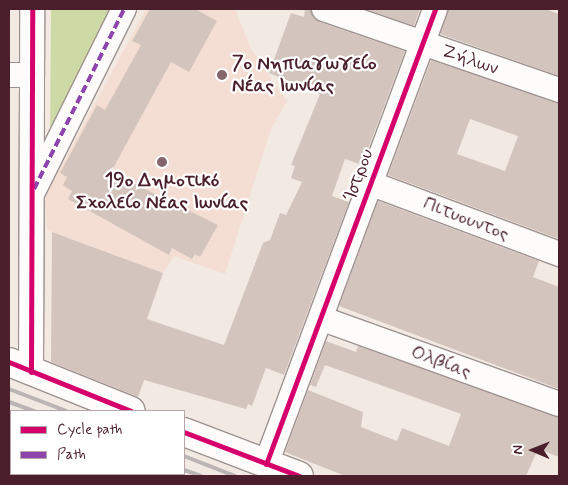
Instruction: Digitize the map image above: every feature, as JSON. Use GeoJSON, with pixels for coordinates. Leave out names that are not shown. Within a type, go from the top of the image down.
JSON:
{"type":"FeatureCollection","features":[{"type":"Feature","properties":{"kind":"street"},"geometry":{"type":"LineString","coordinates":[[20,367],[32,193],[32,9]]}},
{"type":"Feature","properties":{"kind":"street"},"geometry":{"type":"LineString","coordinates":[[32,193],[124,9]]}},
{"type":"Feature","properties":{"kind":"street","name":"Ζήλων"},"geometry":{"type":"LineString","coordinates":[[324,9],[559,90]]}},
{"type":"Feature","properties":{"kind":"street","name":"Ίστρου"},"geometry":{"type":"LineString","coordinates":[[266,464],[323,319],[435,9]]}},
{"type":"Feature","properties":{"kind":"street"},"geometry":{"type":"LineString","coordinates":[[9,75],[32,75]]}},
{"type":"Feature","properties":{"kind":"street","name":"Πιτυουντος"},"geometry":{"type":"LineString","coordinates":[[372,184],[559,254]]}},
{"type":"Feature","properties":{"kind":"street","name":"Ολβίας"},"geometry":{"type":"LineString","coordinates":[[323,319],[559,404]]}},
{"type":"Feature","properties":{"kind":"street"},"geometry":{"type":"LineString","coordinates":[[9,345],[20,367],[128,410]]}},
{"type":"Feature","properties":{"kind":"street"},"geometry":{"type":"LineString","coordinates":[[185,432],[299,476]]}},
{"type":"Feature","properties":{"kind":"shaded area","name":"19ο Δημοτικό Σχολείο Νέας Ιωνίας"},"geometry":{"type":"Polygon","coordinates":[[[146,9],[235,9],[251,49],[287,101],[271,129],[225,274],[174,256],[163,273],[47,230],[45,196],[146,9]]]}},
{"type":"Feature","properties":{"kind":"green space"},"geometry":{"type":"Polygon","coordinates":[[[51,9],[137,9],[64,147],[50,146],[51,9]]]}},
{"type":"Feature","properties":{"kind":"building"},"geometry":{"type":"Polygon","coordinates":[[[150,9],[195,9],[217,21],[189,72],[171,62],[111,172],[218,225],[200,257],[195,254],[192,259],[172,248],[169,255],[68,199],[72,191],[63,185],[67,177],[60,173],[97,105],[105,110],[141,45],[132,41],[150,9]]]}},
{"type":"Feature","properties":{"kind":"building"},"geometry":{"type":"Polygon","coordinates":[[[305,9],[311,9],[320,22],[405,51],[362,165],[345,159],[332,196],[349,202],[284,375],[266,368],[252,406],[248,404],[246,409],[144,380],[138,397],[51,362],[52,232],[163,273],[147,319],[224,345],[263,243],[270,240],[280,213],[286,215],[302,182],[291,178],[295,166],[291,165],[320,94],[269,73],[291,13],[304,17],[305,9]]]}},
{"type":"Feature","properties":{"kind":"building"},"geometry":{"type":"Polygon","coordinates":[[[365,9],[420,9],[414,26],[365,9]]]}},
{"type":"Feature","properties":{"kind":"building"},"geometry":{"type":"Polygon","coordinates":[[[448,9],[545,9],[559,14],[559,76],[440,34],[448,9]]]}},
{"type":"Feature","properties":{"kind":"building"},"geometry":{"type":"Polygon","coordinates":[[[431,60],[559,103],[559,239],[388,175],[431,60]],[[470,119],[457,154],[505,171],[518,136],[470,119]]]}},
{"type":"Feature","properties":{"kind":"building"},"geometry":{"type":"Polygon","coordinates":[[[378,201],[539,261],[533,277],[559,287],[559,389],[339,306],[378,201]]]}},
{"type":"Feature","properties":{"kind":"building"},"geometry":{"type":"Polygon","coordinates":[[[326,341],[356,352],[358,346],[559,417],[559,457],[538,449],[526,476],[345,476],[285,452],[308,390],[363,412],[361,427],[397,441],[402,428],[449,446],[461,414],[325,365],[316,387],[310,385],[326,341]]]}},
{"type":"Feature","properties":{"kind":"railway"},"geometry":{"type":"LineString","coordinates":[[9,389],[63,410]]}},
{"type":"Feature","properties":{"kind":"railway"},"geometry":{"type":"LineString","coordinates":[[9,402],[31,410]]}},
{"type":"Feature","properties":{"kind":"railway"},"geometry":{"type":"LineString","coordinates":[[185,456],[235,476]]}},
{"type":"Feature","properties":{"kind":"railway"},"geometry":{"type":"LineString","coordinates":[[185,470],[201,476]]}},
{"type":"Feature","properties":{"kind":"marked path"},"geometry":{"type":"LineString","coordinates":[[34,189],[124,9]]}},
{"type":"Feature","properties":{"kind":"cycle path"},"geometry":{"type":"LineString","coordinates":[[31,372],[32,9]]}},
{"type":"Feature","properties":{"kind":"cycle path"},"geometry":{"type":"LineString","coordinates":[[266,464],[435,9]]}},
{"type":"Feature","properties":{"kind":"cycle path"},"geometry":{"type":"LineString","coordinates":[[9,362],[129,410]]}},
{"type":"Feature","properties":{"kind":"cycle path"},"geometry":{"type":"LineString","coordinates":[[185,432],[299,476]]}},
{"type":"Feature","properties":{"kind":"place","name":"7ο Νηπιαγωγείο Νέας Ιωνίας"},"geometry":{"type":"Point","coordinates":[222,75]}},
{"type":"Feature","properties":{"kind":"place","name":"19ο Δημοτικό Σχολείο Νέας Ιωνίας"},"geometry":{"type":"Point","coordinates":[162,162]}}]}
